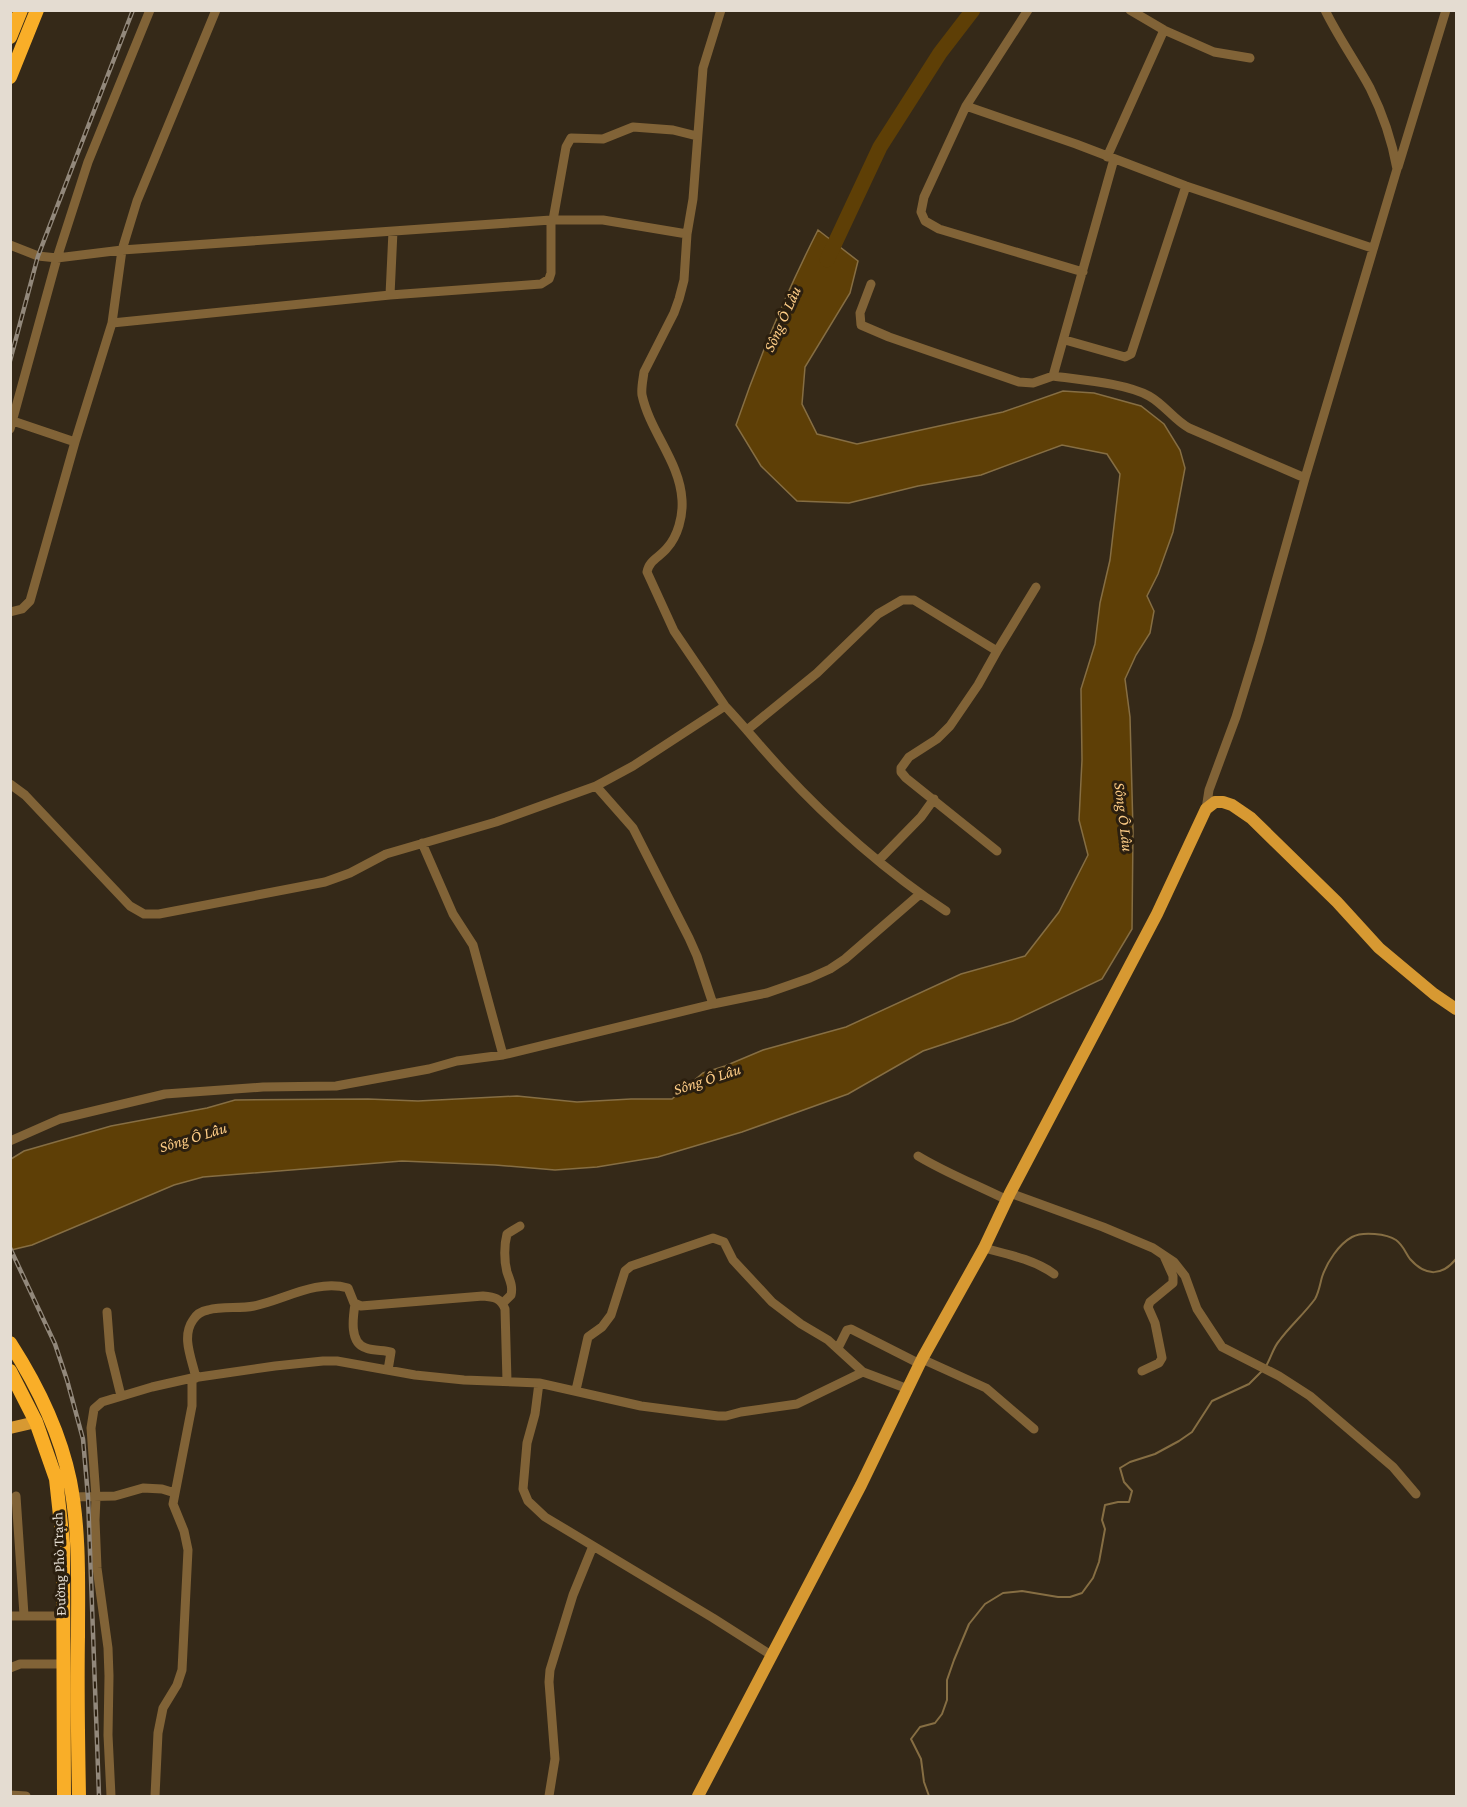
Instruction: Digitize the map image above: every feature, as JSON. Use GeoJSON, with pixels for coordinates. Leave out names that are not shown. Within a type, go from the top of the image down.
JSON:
{"type":"FeatureCollection","features":[{"type":"Feature","properties":{"kind":"highway"},"geometry":{"type":"LineString","coordinates":[[10,37],[21,10]]}},
{"type":"Feature","properties":{"kind":"highway"},"geometry":{"type":"LineString","coordinates":[[10,77],[38,10]]}},
{"type":"Feature","properties":{"kind":"highway","name":"Đường Phò Trạch"},"geometry":{"type":"LineString","coordinates":[[10,1343],[40,1397],[57,1436],[72,1497],[78,1543],[64,1797]]}},
{"type":"Feature","properties":{"kind":"highway","name":"Đường Phò Trạch"},"geometry":{"type":"LineString","coordinates":[[10,1371],[36,1422],[56,1479],[63,1543],[64,1664],[70,1684],[79,1797]]}},
{"type":"Feature","properties":{"kind":"highway"},"geometry":{"type":"LineString","coordinates":[[63,1543],[78,1543]]}},
{"type":"Feature","properties":{"kind":"main road"},"geometry":{"type":"LineString","coordinates":[[698,1797],[861,1485],[921,1361],[984,1248],[1008,1197],[1157,914],[1206,808],[1215,802],[1222,802],[1232,805],[1251,818],[1379,948],[1434,994],[1456,1009]]}},
{"type":"Feature","properties":{"kind":"main road"},"geometry":{"type":"LineString","coordinates":[[10,1428],[36,1422]]}},
{"type":"Feature","properties":{"kind":"street"},"geometry":{"type":"LineString","coordinates":[[75,442],[12,425],[57,258],[88,162],[150,10]]}},
{"type":"Feature","properties":{"kind":"street"},"geometry":{"type":"LineString","coordinates":[[10,612],[22,609],[30,601],[75,442],[112,323],[122,250],[137,201],[216,10]]}},
{"type":"Feature","properties":{"kind":"street"},"geometry":{"type":"LineString","coordinates":[[721,10],[703,68],[684,280],[679,299],[644,372],[642,385],[644,402],[675,473],[683,507],[673,541],[652,561],[647,572],[674,631],[725,706],[800,788],[879,860],[920,894],[946,910]]}},
{"type":"Feature","properties":{"kind":"street"},"geometry":{"type":"LineString","coordinates":[[1028,10],[966,106],[924,197],[921,212],[925,221],[939,229],[1083,272]]}},
{"type":"Feature","properties":{"kind":"street"},"geometry":{"type":"LineString","coordinates":[[1130,10],[1164,30],[1214,52],[1250,58]]}},
{"type":"Feature","properties":{"kind":"street"},"geometry":{"type":"LineString","coordinates":[[1325,10],[1370,88],[1392,144],[1397,169]]}},
{"type":"Feature","properties":{"kind":"street"},"geometry":{"type":"LineString","coordinates":[[1206,808],[1209,790],[1236,717],[1259,642],[1372,248],[1446,10]]}},
{"type":"Feature","properties":{"kind":"street"},"geometry":{"type":"LineString","coordinates":[[1053,376],[1065,340],[1111,158],[1164,30]]}},
{"type":"Feature","properties":{"kind":"street"},"geometry":{"type":"LineString","coordinates":[[966,106],[1186,186],[1372,248]]}},
{"type":"Feature","properties":{"kind":"street"},"geometry":{"type":"LineString","coordinates":[[112,323],[390,295],[541,284],[546,282],[551,273],[552,220],[566,147],[571,138],[603,139],[633,127],[673,130],[697,136]]}},
{"type":"Feature","properties":{"kind":"street"},"geometry":{"type":"LineString","coordinates":[[1065,340],[1125,357],[1131,354],[1186,186]]}},
{"type":"Feature","properties":{"kind":"street"},"geometry":{"type":"LineString","coordinates":[[10,245],[38,256],[57,258],[122,250],[552,220],[603,220],[687,234]]}},
{"type":"Feature","properties":{"kind":"street"},"geometry":{"type":"LineString","coordinates":[[390,295],[393,231]]}},
{"type":"Feature","properties":{"kind":"street"},"geometry":{"type":"LineString","coordinates":[[871,284],[860,313],[861,325],[1019,382],[1033,383],[1053,376],[1128,388],[1162,405],[1181,424],[1305,478]]}},
{"type":"Feature","properties":{"kind":"street"},"geometry":{"type":"LineString","coordinates":[[998,851],[906,778],[901,768],[909,757],[937,739],[950,726],[978,685],[1036,587]]}},
{"type":"Feature","properties":{"kind":"street"},"geometry":{"type":"LineString","coordinates":[[747,730],[817,673],[878,614],[902,600],[914,600],[997,651]]}},
{"type":"Feature","properties":{"kind":"street"},"geometry":{"type":"LineString","coordinates":[[10,784],[25,795],[123,900],[144,914],[159,914],[325,882],[350,873],[386,854],[488,825],[596,786],[633,766],[725,706]]}},
{"type":"Feature","properties":{"kind":"street"},"geometry":{"type":"LineString","coordinates":[[596,786],[633,828],[693,947],[713,1004]]}},
{"type":"Feature","properties":{"kind":"street"},"geometry":{"type":"LineString","coordinates":[[879,860],[921,817],[934,799]]}},
{"type":"Feature","properties":{"kind":"street"},"geometry":{"type":"LineString","coordinates":[[422,843],[453,914],[475,951],[503,1055]]}},
{"type":"Feature","properties":{"kind":"street"},"geometry":{"type":"LineString","coordinates":[[10,1141],[60,1119],[165,1094],[263,1087],[336,1086],[429,1069],[457,1061],[503,1055],[713,1004],[760,995],[789,987],[830,969],[858,949],[920,894]]}},
{"type":"Feature","properties":{"kind":"street"},"geometry":{"type":"LineString","coordinates":[[918,1156],[939,1169],[1008,1197],[1103,1227],[1164,1255],[1174,1262],[1185,1276],[1197,1309],[1222,1347],[1279,1376],[1310,1396],[1393,1467],[1416,1494]]}},
{"type":"Feature","properties":{"kind":"street"},"geometry":{"type":"LineString","coordinates":[[503,1303],[512,1295],[513,1287],[507,1272],[507,1234],[520,1226]]}},
{"type":"Feature","properties":{"kind":"street"},"geometry":{"type":"LineString","coordinates":[[576,1390],[588,1337],[607,1321],[625,1270],[710,1238],[724,1242],[734,1260],[772,1302],[793,1319],[838,1348],[863,1372],[908,1389]]}},
{"type":"Feature","properties":{"kind":"street"},"geometry":{"type":"LineString","coordinates":[[984,1248],[1021,1259],[1054,1274]]}},
{"type":"Feature","properties":{"kind":"street"},"geometry":{"type":"LineString","coordinates":[[1142,1371],[1159,1363],[1162,1358],[1155,1323],[1148,1307],[1150,1302],[1173,1283],[1173,1276],[1164,1255]]}},
{"type":"Feature","properties":{"kind":"street"},"geometry":{"type":"LineString","coordinates":[[155,1797],[158,1733],[163,1708],[177,1685],[182,1670],[188,1550],[173,1504],[192,1406],[194,1378],[187,1334],[193,1320],[201,1312],[220,1308],[255,1306],[302,1291],[326,1287],[348,1288],[355,1304],[353,1322],[357,1340],[364,1348],[391,1352],[388,1370]]}},
{"type":"Feature","properties":{"kind":"street"},"geometry":{"type":"LineString","coordinates":[[355,1304],[361,1306],[483,1296],[498,1299],[503,1303],[505,1309],[507,1381]]}},
{"type":"Feature","properties":{"kind":"street"},"geometry":{"type":"LineString","coordinates":[[107,1312],[110,1351],[121,1396]]}},
{"type":"Feature","properties":{"kind":"street"},"geometry":{"type":"LineString","coordinates":[[838,1348],[847,1330],[851,1329],[986,1388],[1034,1429]]}},
{"type":"Feature","properties":{"kind":"street"},"geometry":{"type":"LineString","coordinates":[[111,1797],[108,1648],[97,1568],[96,1497],[91,1428],[92,1414],[97,1405],[102,1402],[194,1378],[263,1367],[337,1361],[415,1375],[464,1380],[539,1383],[641,1406],[726,1416],[797,1404],[863,1372]]}},
{"type":"Feature","properties":{"kind":"street"},"geometry":{"type":"LineString","coordinates":[[539,1383],[535,1414],[527,1443],[523,1489],[532,1506],[545,1517],[771,1655]]}},
{"type":"Feature","properties":{"kind":"street"},"geometry":{"type":"LineString","coordinates":[[72,1497],[115,1496],[144,1488],[162,1489],[175,1493]]}},
{"type":"Feature","properties":{"kind":"street"},"geometry":{"type":"LineString","coordinates":[[16,1496],[24,1615]]}},
{"type":"Feature","properties":{"kind":"street"},"geometry":{"type":"LineString","coordinates":[[549,1797],[555,1759],[550,1670],[573,1595],[593,1546]]}},
{"type":"Feature","properties":{"kind":"street"},"geometry":{"type":"LineString","coordinates":[[10,1616],[64,1616]]}},
{"type":"Feature","properties":{"kind":"street"},"geometry":{"type":"LineString","coordinates":[[10,1668],[20,1664],[64,1664]]}},
{"type":"Feature","properties":{"kind":"street"},"geometry":{"type":"LineString","coordinates":[[10,1795],[26,1797]]}},
{"type":"Feature","properties":{"kind":"water"},"geometry":{"type":"Polygon","coordinates":[[[818,230],[858,261],[850,293],[805,367],[802,404],[817,434],[857,444],[1003,412],[1063,391],[1094,393],[1141,406],[1164,424],[1180,450],[1185,468],[1173,532],[1158,574],[1147,596],[1154,611],[1150,633],[1125,679],[1130,717],[1133,830],[1132,929],[1102,979],[1013,1021],[923,1051],[848,1094],[742,1132],[658,1157],[597,1167],[555,1170],[402,1161],[203,1177],[174,1185],[32,1245],[11,1250],[11,1159],[24,1151],[111,1126],[207,1108],[235,1100],[418,1101],[517,1096],[577,1102],[672,1099],[703,1073],[763,1050],[846,1027],[961,974],[1025,956],[1059,912],[1088,855],[1079,820],[1082,760],[1081,689],[1095,644],[1100,603],[1110,560],[1120,474],[1107,454],[1062,445],[981,475],[918,486],[849,503],[797,501],[761,466],[736,425],[774,326],[818,230]]]}},
{"type":"Feature","properties":{"kind":"waterway","name":"Sông Ô Lâu"},"geometry":{"type":"LineString","coordinates":[[827,260],[880,147],[940,53],[973,10]]}},
{"type":"Feature","properties":{"kind":"waterway"},"geometry":{"type":"LineString","coordinates":[[1266,1366],[1277,1344],[1315,1299],[1330,1260],[1338,1249],[1352,1237],[1368,1234],[1392,1238],[1400,1244],[1416,1265],[1428,1271],[1445,1269],[1456,1259]]}},
{"type":"Feature","properties":{"kind":"waterway"},"geometry":{"type":"LineString","coordinates":[[929,1796],[924,1782],[921,1759],[911,1739],[920,1727],[935,1723],[942,1714],[947,1700],[947,1680],[969,1624],[985,1604],[1003,1593],[1022,1591],[1058,1597],[1070,1597],[1082,1593],[1093,1578],[1099,1562],[1105,1529],[1102,1520],[1105,1505],[1129,1502],[1132,1491],[1124,1482],[1120,1468],[1130,1462],[1155,1454],[1179,1441],[1192,1432],[1212,1401],[1249,1384],[1263,1370]]}},
{"type":"Feature","properties":{"kind":"railway"},"geometry":{"type":"LineString","coordinates":[[10,361],[38,256],[133,10]]}},
{"type":"Feature","properties":{"kind":"railway"},"geometry":{"type":"LineString","coordinates":[[10,1248],[55,1344],[83,1439],[88,1497],[99,1796]]}}]}
